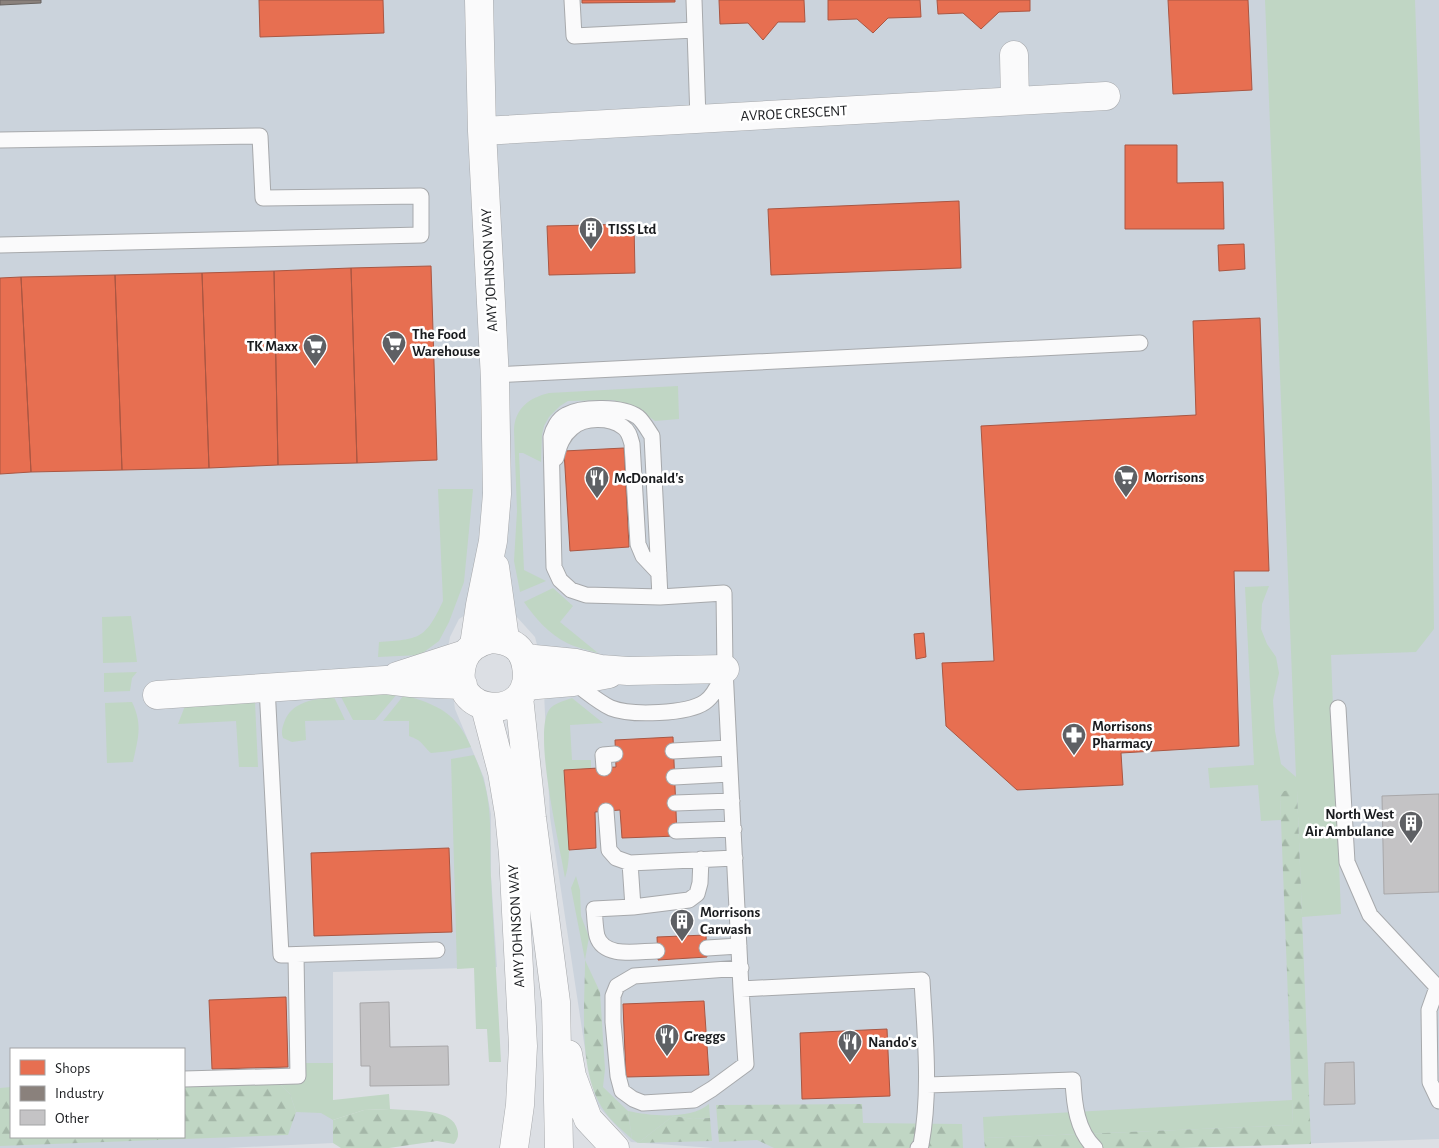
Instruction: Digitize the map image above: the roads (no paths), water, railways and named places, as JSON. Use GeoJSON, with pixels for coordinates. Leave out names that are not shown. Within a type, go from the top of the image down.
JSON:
{"type":"FeatureCollection","features":[{"type":"Feature","properties":{"kind":"street","name":"AMY JOHNSON WAY"},"geometry":{"type":"LineString","coordinates":[[469,650],[493,540],[497,494],[494,375],[482,131],[479,0]]}},
{"type":"Feature","properties":{"kind":"street"},"geometry":{"type":"LineString","coordinates":[[1014,55],[1015,101]]}},
{"type":"Feature","properties":{"kind":"street","name":"AVROE CRESCENT"},"geometry":{"type":"LineString","coordinates":[[482,131],[1106,96]]}},
{"type":"Feature","properties":{"kind":"street","name":"AMY JOHNSON WAY"},"geometry":{"type":"LineString","coordinates":[[493,540],[496,586],[505,640]]}},
{"type":"Feature","properties":{"kind":"street"},"geometry":{"type":"LineString","coordinates":[[386,680],[469,650],[491,639],[505,640],[516,646],[524,658],[527,671],[522,691],[512,703],[502,706],[485,707],[470,698],[460,675],[469,650]]}},
{"type":"Feature","properties":{"kind":"street"},"geometry":{"type":"LineString","coordinates":[[524,658],[628,671],[725,669]]}},
{"type":"Feature","properties":{"kind":"street"},"geometry":{"type":"LineString","coordinates":[[522,691],[628,671]]}},
{"type":"Feature","properties":{"kind":"street"},"geometry":{"type":"LineString","coordinates":[[157,695],[386,680],[463,685]]}},
{"type":"Feature","properties":{"kind":"street","name":"AMY JOHNSON WAY"},"geometry":{"type":"LineString","coordinates":[[522,691],[532,818],[556,1002],[572,1076],[588,1119],[615,1148]]}},
{"type":"Feature","properties":{"kind":"street","name":"AMY JOHNSON WAY"},"geometry":{"type":"LineString","coordinates":[[485,707],[502,772],[512,854],[523,1046],[520,1105],[514,1148]]}},
{"type":"Feature","properties":{"kind":"street","name":"AMY JOHNSON WAY"},"geometry":{"type":"LineString","coordinates":[[556,1002],[558,1148]]}},
{"type":"Feature","properties":{"kind":"lane"},"geometry":{"type":"LineString","coordinates":[[572,0],[574,36],[695,30]]}},
{"type":"Feature","properties":{"kind":"lane"},"geometry":{"type":"LineString","coordinates":[[694,0],[698,119]]}},
{"type":"Feature","properties":{"kind":"lane"},"geometry":{"type":"LineString","coordinates":[[0,140],[260,136],[263,198],[421,196],[421,236],[0,244]]}},
{"type":"Feature","properties":{"kind":"lane"},"geometry":{"type":"LineString","coordinates":[[494,375],[1140,342]]}},
{"type":"Feature","properties":{"kind":"lane"},"geometry":{"type":"LineString","coordinates":[[660,597],[652,436],[638,417],[622,409],[590,409],[565,415],[554,428],[551,437],[554,568],[560,580],[571,590],[586,595],[660,597],[724,593],[725,669],[741,968],[741,989],[746,1064],[694,1100],[643,1103],[632,1099],[622,1091],[618,1076],[613,1022],[613,996],[617,986],[634,976],[741,968]]}},
{"type":"Feature","properties":{"kind":"lane"},"geometry":{"type":"LineString","coordinates":[[552,479],[560,444],[572,428],[578,424],[594,421],[606,421],[624,428],[629,434],[632,444],[638,544],[643,556],[659,574]]}},
{"type":"Feature","properties":{"kind":"lane"},"geometry":{"type":"LineString","coordinates":[[573,682],[610,708],[626,712],[669,712],[704,703],[718,687],[725,669]]}},
{"type":"Feature","properties":{"kind":"lane"},"geometry":{"type":"LineString","coordinates":[[267,687],[281,955],[437,950]]}},
{"type":"Feature","properties":{"kind":"lane"},"geometry":{"type":"LineString","coordinates":[[1338,708],[1347,862],[1370,915],[1439,989],[1435,993],[1429,1010],[1430,1082],[1439,1101]]}},
{"type":"Feature","properties":{"kind":"lane"},"geometry":{"type":"LineString","coordinates":[[674,751],[729,748]]}},
{"type":"Feature","properties":{"kind":"lane"},"geometry":{"type":"LineString","coordinates":[[604,768],[604,755],[615,754]]}},
{"type":"Feature","properties":{"kind":"lane"},"geometry":{"type":"LineString","coordinates":[[674,777],[730,774]]}},
{"type":"Feature","properties":{"kind":"lane"},"geometry":{"type":"LineString","coordinates":[[675,804],[732,801]]}},
{"type":"Feature","properties":{"kind":"lane"},"geometry":{"type":"LineString","coordinates":[[606,811],[615,833],[609,850],[616,858],[630,863],[735,858]]}},
{"type":"Feature","properties":{"kind":"lane"},"geometry":{"type":"LineString","coordinates":[[676,831],[734,829]]}},
{"type":"Feature","properties":{"kind":"lane"},"geometry":{"type":"LineString","coordinates":[[657,950],[615,952],[605,947],[597,937],[594,909],[633,907],[689,900],[698,894],[700,859]]}},
{"type":"Feature","properties":{"kind":"lane"},"geometry":{"type":"LineString","coordinates":[[630,863],[633,907]]}},
{"type":"Feature","properties":{"kind":"lane"},"geometry":{"type":"LineString","coordinates":[[707,948],[739,946]]}},
{"type":"Feature","properties":{"kind":"lane"},"geometry":{"type":"LineString","coordinates":[[185,1079],[298,1076],[296,955]]}},
{"type":"Feature","properties":{"kind":"lane"},"geometry":{"type":"LineString","coordinates":[[741,989],[922,980],[927,1085],[926,1117],[918,1148]]}},
{"type":"Feature","properties":{"kind":"lane"},"geometry":{"type":"LineString","coordinates":[[927,1085],[1073,1080],[1074,1106],[1088,1141],[1095,1148]]}},
{"type":"Feature","properties":{"kind":"place","name":"TISS Ltd"},"geometry":{"type":"Point","coordinates":[591,250]}},
{"type":"Feature","properties":{"kind":"place","name":"The Food Warehouse"},"geometry":{"type":"Point","coordinates":[394,364]}},
{"type":"Feature","properties":{"kind":"place","name":"TK Maxx"},"geometry":{"type":"Point","coordinates":[315,367]}},
{"type":"Feature","properties":{"kind":"place","name":"Morrisons"},"geometry":{"type":"Point","coordinates":[1126,498]}},
{"type":"Feature","properties":{"kind":"place","name":"McDonald's"},"geometry":{"type":"Point","coordinates":[597,499]}},
{"type":"Feature","properties":{"kind":"place","name":"Morrisons Pharmacy"},"geometry":{"type":"Point","coordinates":[1074,756]}},
{"type":"Feature","properties":{"kind":"place","name":"North West Air Ambulance"},"geometry":{"type":"Point","coordinates":[1411,844]}},
{"type":"Feature","properties":{"kind":"place","name":"Morrisons Carwash"},"geometry":{"type":"Point","coordinates":[682,942]}},
{"type":"Feature","properties":{"kind":"place","name":"Greggs"},"geometry":{"type":"Point","coordinates":[667,1057]}},
{"type":"Feature","properties":{"kind":"place","name":"Nando's"},"geometry":{"type":"Point","coordinates":[850,1063]}}]}
